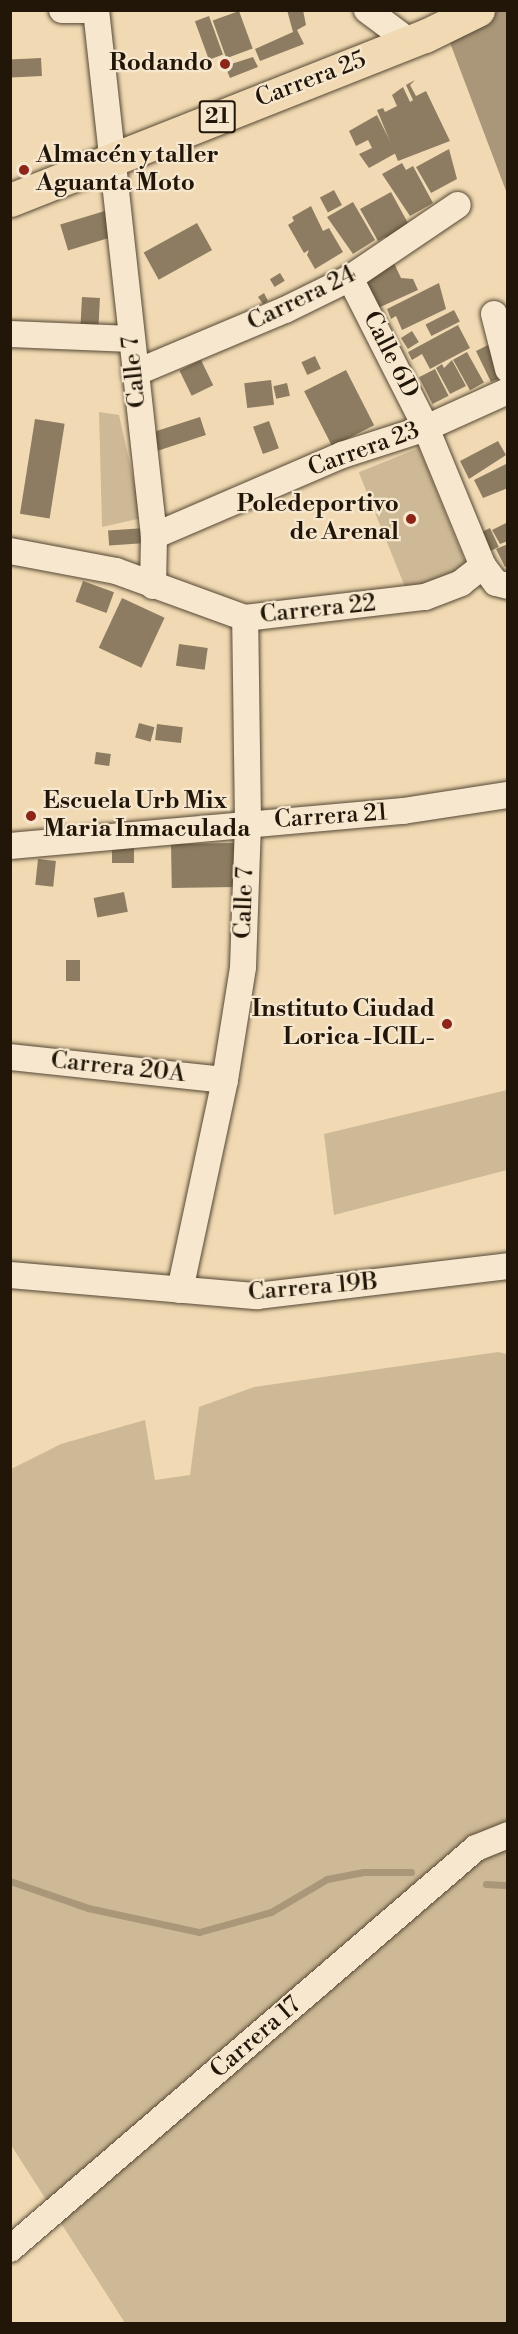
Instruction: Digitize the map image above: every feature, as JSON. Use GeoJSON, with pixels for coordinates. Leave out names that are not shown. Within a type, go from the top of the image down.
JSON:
{"type":"FeatureCollection","features":[{"type":"Feature","properties":{"kind":"main road","name":"Carrera 25"},"geometry":{"type":"LineString","coordinates":[[10,200],[417,39],[478,10]]}},
{"type":"Feature","properties":{"kind":"street"},"geometry":{"type":"LineString","coordinates":[[62,10],[95,10]]}},
{"type":"Feature","properties":{"kind":"street","name":"Calle 7"},"geometry":{"type":"LineString","coordinates":[[95,10],[114,158],[154,536],[153,586]]}},
{"type":"Feature","properties":{"kind":"street"},"geometry":{"type":"LineString","coordinates":[[367,10],[417,39]]}},
{"type":"Feature","properties":{"kind":"street","name":"Carrera 24"},"geometry":{"type":"LineString","coordinates":[[135,373],[285,310],[350,278],[458,205]]}},
{"type":"Feature","properties":{"kind":"street","name":"Calle 6D"},"geometry":{"type":"LineString","coordinates":[[350,278],[426,428],[483,566]]}},
{"type":"Feature","properties":{"kind":"street"},"geometry":{"type":"LineString","coordinates":[[494,314],[507,369]]}},
{"type":"Feature","properties":{"kind":"street"},"geometry":{"type":"LineString","coordinates":[[10,334],[132,339]]}},
{"type":"Feature","properties":{"kind":"street","name":"Carrera 23"},"geometry":{"type":"LineString","coordinates":[[154,536],[342,455],[426,428],[507,391]]}},
{"type":"Feature","properties":{"kind":"street","name":"Carrera 22"},"geometry":{"type":"LineString","coordinates":[[10,551],[117,571],[245,618],[425,597],[461,583],[483,566]]}},
{"type":"Feature","properties":{"kind":"street"},"geometry":{"type":"LineString","coordinates":[[483,566],[496,583],[507,586]]}},
{"type":"Feature","properties":{"kind":"street","name":"Calle 7"},"geometry":{"type":"LineString","coordinates":[[180,1290],[225,1080],[243,967],[248,823],[245,618]]}},
{"type":"Feature","properties":{"kind":"street","name":"Carrera 21"},"geometry":{"type":"LineString","coordinates":[[10,846],[403,811],[507,795]]}},
{"type":"Feature","properties":{"kind":"street","name":"Carrera 20A"},"geometry":{"type":"LineString","coordinates":[[10,1057],[225,1080]]}},
{"type":"Feature","properties":{"kind":"street","name":"Carrera 19B"},"geometry":{"type":"LineString","coordinates":[[10,1275],[257,1296],[507,1266]]}},
{"type":"Feature","properties":{"kind":"street","name":"Carrera 17"},"geometry":{"type":"LineString","coordinates":[[10,2249],[476,1848],[507,1834]]}},
{"type":"Feature","properties":{"kind":"shaded area"},"geometry":{"type":"Polygon","coordinates":[[[438,11],[507,11],[507,196],[506,191],[438,11]]]}},
{"type":"Feature","properties":{"kind":"shaded area"},"geometry":{"type":"Polygon","coordinates":[[[99,412],[119,415],[142,518],[102,527],[99,412]]]}},
{"type":"Feature","properties":{"kind":"shaded area","name":"Poledeportivo de Arenal"},"geometry":{"type":"Polygon","coordinates":[[[419,448],[467,568],[407,592],[359,472],[419,448]]]}},
{"type":"Feature","properties":{"kind":"shaded area"},"geometry":{"type":"Polygon","coordinates":[[[507,1090],[507,1170],[334,1215],[324,1134],[507,1090]]]}},
{"type":"Feature","properties":{"kind":"shaded area"},"geometry":{"type":"Polygon","coordinates":[[[498,1352],[507,1354],[507,2323],[125,2323],[11,2145],[11,1469],[61,1444],[145,1420],[155,1480],[190,1475],[199,1407],[254,1387],[498,1352]]]}},
{"type":"Feature","properties":{"kind":"building"},"geometry":{"type":"Polygon","coordinates":[[[287,10],[303,10],[306,25],[297,30],[304,44],[260,61],[255,49],[293,32],[287,10]]]}},
{"type":"Feature","properties":{"kind":"building"},"geometry":{"type":"Polygon","coordinates":[[[239,11],[253,49],[226,58],[213,21],[239,11]]]}},
{"type":"Feature","properties":{"kind":"building"},"geometry":{"type":"Polygon","coordinates":[[[209,16],[223,55],[209,60],[195,21],[209,16]]]}},
{"type":"Feature","properties":{"kind":"building"},"geometry":{"type":"Polygon","coordinates":[[[253,57],[258,67],[230,78],[225,66],[253,57]]]}},
{"type":"Feature","properties":{"kind":"building"},"geometry":{"type":"Polygon","coordinates":[[[41,58],[42,76],[11,78],[10,60],[41,58]]]}},
{"type":"Feature","properties":{"kind":"building"},"geometry":{"type":"Polygon","coordinates":[[[415,80],[410,85],[416,96],[426,91],[450,141],[398,161],[377,110],[383,108],[385,112],[397,106],[392,95],[403,87],[410,102],[413,100],[406,85],[415,80]]]}},
{"type":"Feature","properties":{"kind":"building"},"geometry":{"type":"Polygon","coordinates":[[[377,115],[396,153],[369,168],[359,154],[372,148],[368,140],[356,146],[349,131],[377,115]]]}},
{"type":"Feature","properties":{"kind":"building"},"geometry":{"type":"Polygon","coordinates":[[[449,149],[457,179],[431,193],[416,167],[449,149]]]}},
{"type":"Feature","properties":{"kind":"building"},"geometry":{"type":"Polygon","coordinates":[[[402,163],[406,170],[413,166],[433,203],[410,216],[382,174],[402,163]]]}},
{"type":"Feature","properties":{"kind":"building"},"geometry":{"type":"Polygon","coordinates":[[[334,190],[342,205],[328,213],[320,198],[334,190]]]}},
{"type":"Feature","properties":{"kind":"building"},"geometry":{"type":"Polygon","coordinates":[[[391,192],[409,225],[387,240],[385,237],[378,241],[360,209],[391,192]]]}},
{"type":"Feature","properties":{"kind":"building"},"geometry":{"type":"Polygon","coordinates":[[[353,202],[375,240],[353,254],[327,217],[353,202]]]}},
{"type":"Feature","properties":{"kind":"building"},"geometry":{"type":"Polygon","coordinates":[[[311,206],[323,231],[329,228],[343,252],[315,269],[307,255],[309,250],[304,253],[288,225],[294,221],[292,217],[311,206]]]}},
{"type":"Feature","properties":{"kind":"building"},"geometry":{"type":"Polygon","coordinates":[[[108,210],[116,236],[68,250],[60,225],[108,210]]]}},
{"type":"Feature","properties":{"kind":"building"},"geometry":{"type":"Polygon","coordinates":[[[197,223],[212,250],[159,280],[144,253],[197,223]]]}},
{"type":"Feature","properties":{"kind":"building"},"geometry":{"type":"Polygon","coordinates":[[[394,263],[401,278],[413,279],[418,290],[378,308],[355,283],[394,263]]]}},
{"type":"Feature","properties":{"kind":"building"},"geometry":{"type":"Polygon","coordinates":[[[280,273],[285,281],[275,287],[270,279],[280,273]]]}},
{"type":"Feature","properties":{"kind":"building"},"geometry":{"type":"Polygon","coordinates":[[[439,283],[446,309],[402,330],[396,316],[391,319],[387,309],[439,283]]]}},
{"type":"Feature","properties":{"kind":"building"},"geometry":{"type":"Polygon","coordinates":[[[264,293],[268,301],[263,304],[258,297],[264,293]]]}},
{"type":"Feature","properties":{"kind":"building"},"geometry":{"type":"Polygon","coordinates":[[[82,297],[100,298],[98,327],[80,326],[82,297]]]}},
{"type":"Feature","properties":{"kind":"building"},"geometry":{"type":"Polygon","coordinates":[[[454,310],[460,322],[431,336],[425,325],[454,310]]]}},
{"type":"Feature","properties":{"kind":"building"},"geometry":{"type":"Polygon","coordinates":[[[458,325],[470,348],[430,369],[422,354],[412,360],[408,352],[458,325]]]}},
{"type":"Feature","properties":{"kind":"building"},"geometry":{"type":"Polygon","coordinates":[[[412,331],[419,342],[408,349],[401,338],[412,331]]]}},
{"type":"Feature","properties":{"kind":"building"},"geometry":{"type":"Polygon","coordinates":[[[498,340],[508,374],[491,382],[476,351],[498,340]]]}},
{"type":"Feature","properties":{"kind":"building"},"geometry":{"type":"Polygon","coordinates":[[[467,352],[484,383],[470,390],[453,360],[467,352]]]}},
{"type":"Feature","properties":{"kind":"building"},"geometry":{"type":"Polygon","coordinates":[[[315,356],[321,369],[307,375],[301,362],[315,356]]]}},
{"type":"Feature","properties":{"kind":"building"},"geometry":{"type":"Polygon","coordinates":[[[201,360],[213,385],[192,396],[179,371],[201,360]]]}},
{"type":"Feature","properties":{"kind":"building"},"geometry":{"type":"Polygon","coordinates":[[[452,360],[466,386],[450,394],[436,368],[442,364],[444,368],[452,360]]]}},
{"type":"Feature","properties":{"kind":"building"},"geometry":{"type":"Polygon","coordinates":[[[435,369],[449,396],[433,404],[419,377],[435,369]]]}},
{"type":"Feature","properties":{"kind":"building"},"geometry":{"type":"Polygon","coordinates":[[[346,370],[374,425],[332,447],[304,391],[346,370]]]}},
{"type":"Feature","properties":{"kind":"building"},"geometry":{"type":"Polygon","coordinates":[[[271,380],[274,405],[247,408],[244,383],[271,380]]]}},
{"type":"Feature","properties":{"kind":"building"},"geometry":{"type":"Polygon","coordinates":[[[287,383],[290,396],[276,399],[273,386],[287,383]]]}},
{"type":"Feature","properties":{"kind":"building"},"geometry":{"type":"Polygon","coordinates":[[[200,417],[206,435],[152,453],[146,435],[200,417]]]}},
{"type":"Feature","properties":{"kind":"building"},"geometry":{"type":"Polygon","coordinates":[[[35,419],[65,424],[50,519],[20,514],[35,419]]]}},
{"type":"Feature","properties":{"kind":"building"},"geometry":{"type":"Polygon","coordinates":[[[269,421],[279,448],[263,454],[253,427],[269,421]]]}},
{"type":"Feature","properties":{"kind":"building"},"geometry":{"type":"Polygon","coordinates":[[[498,441],[506,455],[469,479],[460,461],[498,441]]]}},
{"type":"Feature","properties":{"kind":"building"},"geometry":{"type":"Polygon","coordinates":[[[508,463],[508,488],[483,498],[474,480],[508,463]]]}},
{"type":"Feature","properties":{"kind":"building"},"geometry":{"type":"Polygon","coordinates":[[[508,522],[508,541],[500,544],[492,530],[508,522]]]}},
{"type":"Feature","properties":{"kind":"building"},"geometry":{"type":"Polygon","coordinates":[[[145,528],[146,543],[109,546],[108,531],[145,528]]]}},
{"type":"Feature","properties":{"kind":"building"},"geometry":{"type":"Polygon","coordinates":[[[490,528],[499,547],[490,551],[481,532],[490,528]]]}},
{"type":"Feature","properties":{"kind":"building"},"geometry":{"type":"Polygon","coordinates":[[[508,544],[508,566],[505,567],[496,549],[508,544]]]}},
{"type":"Feature","properties":{"kind":"building"},"geometry":{"type":"Polygon","coordinates":[[[83,581],[114,592],[106,613],[75,602],[83,581]]]}},
{"type":"Feature","properties":{"kind":"building"},"geometry":{"type":"Polygon","coordinates":[[[122,598],[165,618],[141,668],[99,648],[122,598]]]}},
{"type":"Feature","properties":{"kind":"building"},"geometry":{"type":"Polygon","coordinates":[[[179,644],[208,648],[205,670],[176,666],[179,644]]]}},
{"type":"Feature","properties":{"kind":"building"},"geometry":{"type":"Polygon","coordinates":[[[139,723],[154,727],[151,742],[135,737],[139,723]]]}},
{"type":"Feature","properties":{"kind":"building"},"geometry":{"type":"Polygon","coordinates":[[[157,724],[183,727],[181,743],[155,740],[157,724]]]}},
{"type":"Feature","properties":{"kind":"building"},"geometry":{"type":"Polygon","coordinates":[[[96,752],[111,754],[109,766],[94,764],[96,752]]]}},
{"type":"Feature","properties":{"kind":"building"},"geometry":{"type":"Polygon","coordinates":[[[234,843],[235,887],[172,888],[171,844],[234,843]]]}},
{"type":"Feature","properties":{"kind":"building"},"geometry":{"type":"Polygon","coordinates":[[[112,847],[134,847],[134,863],[112,863],[112,847]]]}},
{"type":"Feature","properties":{"kind":"building"},"geometry":{"type":"Polygon","coordinates":[[[38,859],[56,861],[53,887],[35,885],[38,859]]]}},
{"type":"Feature","properties":{"kind":"building"},"geometry":{"type":"Polygon","coordinates":[[[124,892],[128,912],[97,918],[94,898],[124,892]]]}},
{"type":"Feature","properties":{"kind":"building"},"geometry":{"type":"Polygon","coordinates":[[[66,960],[80,960],[80,981],[66,981],[66,960]]]}},
{"type":"Feature","properties":{"kind":"waterway"},"geometry":{"type":"LineString","coordinates":[[10,1881],[88,1908],[199,1932],[271,1912],[327,1879],[363,1872],[411,1872]]}},
{"type":"Feature","properties":{"kind":"waterway"},"geometry":{"type":"LineString","coordinates":[[486,1884],[508,1885]]}},
{"type":"Feature","properties":{"kind":"place","name":"Rodando"},"geometry":{"type":"Point","coordinates":[225,64]}},
{"type":"Feature","properties":{"kind":"place","name":"Almacén y taller Aguanta Moto"},"geometry":{"type":"Point","coordinates":[24,170]}},
{"type":"Feature","properties":{"kind":"place","name":"Poledeportivo de Arenal"},"geometry":{"type":"Point","coordinates":[411,519]}},
{"type":"Feature","properties":{"kind":"place","name":"Escuela Urb Mix Maria Inmaculada"},"geometry":{"type":"Point","coordinates":[31,816]}},
{"type":"Feature","properties":{"kind":"place","name":"Instituto Ciudad Lorica -ICIL-"},"geometry":{"type":"Point","coordinates":[447,1024]}}]}
